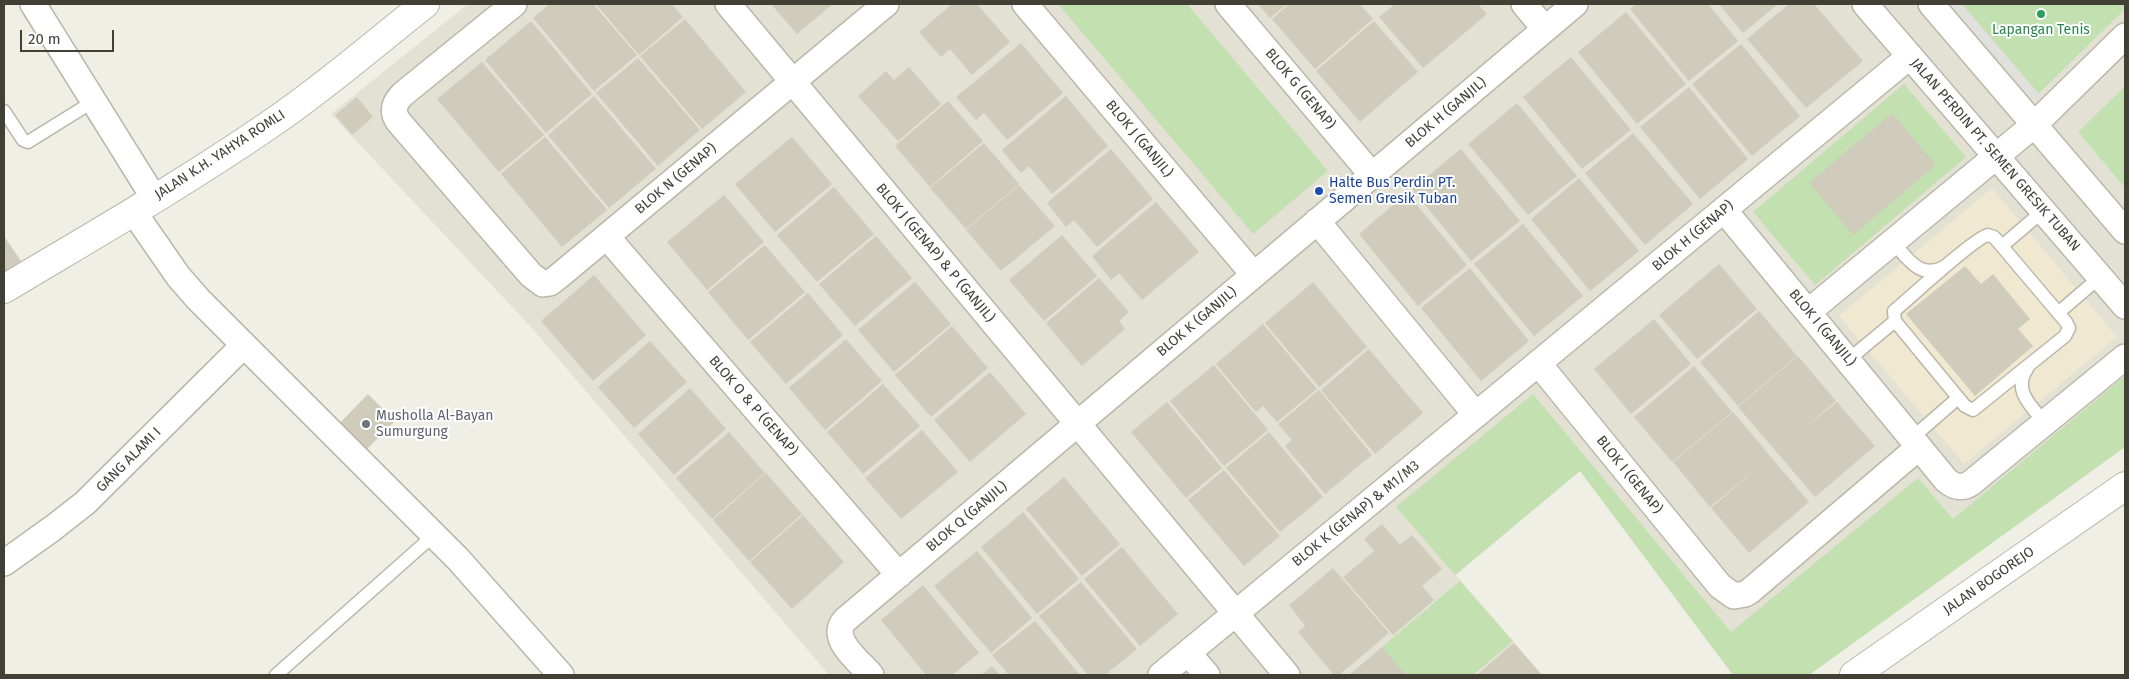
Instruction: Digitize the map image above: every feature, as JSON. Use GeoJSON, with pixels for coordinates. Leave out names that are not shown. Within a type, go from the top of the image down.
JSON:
{"type":"FeatureCollection","features":[{"type":"Feature","properties":{"kind":"street"},"geometry":{"type":"LineString","coordinates":[[33,4],[94,101],[178,276],[198,299],[434,535],[561,675]]}},
{"type":"Feature","properties":{"kind":"street","name":"JALAN K.H. YAHYA ROMLI"},"geometry":{"type":"LineString","coordinates":[[4,289],[144,205],[278,119],[425,4]]}},
{"type":"Feature","properties":{"kind":"street","name":"BLOK N (GENAP)"},"geometry":{"type":"LineString","coordinates":[[514,4],[403,94],[394,106],[394,113],[398,121],[535,280],[543,284],[559,276],[607,237],[886,4]]}},
{"type":"Feature","properties":{"kind":"street","name":"BLOK J (GENAP) & P (GANJIL)"},"geometry":{"type":"LineString","coordinates":[[728,4],[1287,675]]}},
{"type":"Feature","properties":{"kind":"street","name":"BLOK J (GANJIL)"},"geometry":{"type":"LineString","coordinates":[[1025,4],[1254,275]]}},
{"type":"Feature","properties":{"kind":"street","name":"BLOK G (GENAP)"},"geometry":{"type":"LineString","coordinates":[[1228,4],[1372,175]]}},
{"type":"Feature","properties":{"kind":"street"},"geometry":{"type":"LineString","coordinates":[[1524,4],[1545,29]]}},
{"type":"Feature","properties":{"kind":"street","name":"BLOK H (GANJIL)"},"geometry":{"type":"LineString","coordinates":[[1317,221],[1575,4]]}},
{"type":"Feature","properties":{"kind":"street","name":"JALAN PERDIN PT. SEMEN GRESIK TUBAN"},"geometry":{"type":"LineString","coordinates":[[1865,4],[2125,306]]}},
{"type":"Feature","properties":{"kind":"street"},"geometry":{"type":"LineString","coordinates":[[1931,4],[2125,231]]}},
{"type":"Feature","properties":{"kind":"street"},"geometry":{"type":"LineString","coordinates":[[1808,312],[2034,125],[2125,36]]}},
{"type":"Feature","properties":{"kind":"street","name":"BLOK H (GENAP)"},"geometry":{"type":"LineString","coordinates":[[1476,415],[1910,56]]}},
{"type":"Feature","properties":{"kind":"street","name":"BLOK I (GANJIL)"},"geometry":{"type":"LineString","coordinates":[[1724,210],[1915,443],[1946,480],[1956,487],[1961,487],[1971,482],[2045,423]]}},
{"type":"Feature","properties":{"kind":"street"},"geometry":{"type":"LineString","coordinates":[[1317,221],[1476,415]]}},
{"type":"Feature","properties":{"kind":"street","name":"BLOK K (GANJIL)"},"geometry":{"type":"LineString","coordinates":[[1078,424],[1317,221]]}},
{"type":"Feature","properties":{"kind":"street","name":"BLOK O & P (GENAP)"},"geometry":{"type":"LineString","coordinates":[[607,237],[899,575]]}},
{"type":"Feature","properties":{"kind":"street","name":"GANG ALAMI I"},"geometry":{"type":"LineString","coordinates":[[4,564],[85,503],[244,345]]}},
{"type":"Feature","properties":{"kind":"street"},"geometry":{"type":"LineString","coordinates":[[2045,423],[2125,357]]}},
{"type":"Feature","properties":{"kind":"street","name":"BLOK I (GENAP)"},"geometry":{"type":"LineString","coordinates":[[1538,364],[1720,586],[1734,596],[1745,594],[1915,443]]}},
{"type":"Feature","properties":{"kind":"street","name":"BLOK K (GENAP) & M1/M3"},"geometry":{"type":"LineString","coordinates":[[1161,675],[1476,415]]}},
{"type":"Feature","properties":{"kind":"street","name":"BLOK Q (GANJIL)"},"geometry":{"type":"LineString","coordinates":[[871,675],[844,644],[839,635],[843,622],[1078,424]]}},
{"type":"Feature","properties":{"kind":"street","name":"JALAN BOGOREJO"},"geometry":{"type":"LineString","coordinates":[[1854,675],[2125,486]]}},
{"type":"Feature","properties":{"kind":"street"},"geometry":{"type":"LineString","coordinates":[[1188,652],[1207,675]]}},
{"type":"Feature","properties":{"kind":"lane"},"geometry":{"type":"LineString","coordinates":[[4,111],[23,140],[28,142],[94,101]]}},
{"type":"Feature","properties":{"kind":"lane"},"geometry":{"type":"LineString","coordinates":[[2002,246],[2043,211]]}},
{"type":"Feature","properties":{"kind":"lane"},"geometry":{"type":"LineString","coordinates":[[1985,235],[1994,237],[2002,246],[2058,312],[2068,326],[2067,334],[1976,409],[1967,408],[1894,322],[1894,312],[1985,235]]}},
{"type":"Feature","properties":{"kind":"lane"},"geometry":{"type":"LineString","coordinates":[[1893,242],[1911,264],[1920,270],[1934,271],[1948,265]]}},
{"type":"Feature","properties":{"kind":"lane"},"geometry":{"type":"LineString","coordinates":[[2058,312],[2100,277]]}},
{"type":"Feature","properties":{"kind":"lane"},"geometry":{"type":"LineString","coordinates":[[1848,360],[1894,322]]}},
{"type":"Feature","properties":{"kind":"lane"},"geometry":{"type":"LineString","coordinates":[[2031,363],[2021,380],[2022,395],[2045,423]]}},
{"type":"Feature","properties":{"kind":"lane"},"geometry":{"type":"LineString","coordinates":[[1915,443],[1958,398]]}},
{"type":"Feature","properties":{"kind":"lane"},"geometry":{"type":"LineString","coordinates":[[276,675],[434,535]]}},
{"type":"Feature","properties":{"kind":"shaded area"},"geometry":{"type":"Polygon","coordinates":[[[468,4],[2125,4],[2125,86],[2078,132],[2125,188],[2125,447],[1809,675],[1733,675],[1580,471],[1456,575],[1542,675],[829,675],[530,326],[331,114],[468,4]]]}},
{"type":"Feature","properties":{"kind":"shaded area"},"geometry":{"type":"Polygon","coordinates":[[[1950,4],[1962,4],[2039,94],[2032,100],[1950,4]]]}},
{"type":"Feature","properties":{"kind":"shaded area"},"geometry":{"type":"Polygon","coordinates":[[[1992,188],[2117,337],[1964,464],[1839,316],[1992,188]]]}},
{"type":"Feature","properties":{"kind":"green space"},"geometry":{"type":"Polygon","coordinates":[[[1058,4],[1187,4],[1328,171],[1253,234],[1058,4]]]}},
{"type":"Feature","properties":{"kind":"green space"},"geometry":{"type":"Polygon","coordinates":[[[1950,4],[2125,4],[2125,9],[2032,100],[1950,4]]]}},
{"type":"Feature","properties":{"kind":"green space"},"geometry":{"type":"Polygon","coordinates":[[[1904,84],[1966,157],[1815,285],[1753,212],[1904,84]]]}},
{"type":"Feature","properties":{"kind":"green space"},"geometry":{"type":"Polygon","coordinates":[[[2125,86],[2125,188],[2078,132],[2125,86]]]}},
{"type":"Feature","properties":{"kind":"green space"},"geometry":{"type":"Polygon","coordinates":[[[2125,376],[2125,447],[1809,675],[1733,675],[1580,471],[1455,575],[1396,507],[1533,394],[1731,632],[1918,478],[1953,519],[2125,376]]]}},
{"type":"Feature","properties":{"kind":"green space"},"geometry":{"type":"Polygon","coordinates":[[[1460,581],[1513,641],[1473,675],[1406,675],[1382,647],[1460,581]]]}},
{"type":"Feature","properties":{"kind":"building"},"geometry":{"type":"Polygon","coordinates":[[[550,4],[593,4],[637,55],[594,91],[533,18],[550,4]]]}},
{"type":"Feature","properties":{"kind":"building"},"geometry":{"type":"Polygon","coordinates":[[[596,4],[672,4],[683,17],[639,55],[596,4]]]}},
{"type":"Feature","properties":{"kind":"building"},"geometry":{"type":"Polygon","coordinates":[[[771,4],[833,4],[797,34],[771,4]]]}},
{"type":"Feature","properties":{"kind":"building"},"geometry":{"type":"Polygon","coordinates":[[[952,4],[977,4],[1010,42],[972,75],[950,49],[941,57],[919,32],[952,4]]]}},
{"type":"Feature","properties":{"kind":"building"},"geometry":{"type":"Polygon","coordinates":[[[1258,4],[1287,4],[1270,18],[1258,4]]]}},
{"type":"Feature","properties":{"kind":"building"},"geometry":{"type":"Polygon","coordinates":[[[1289,4],[1360,4],[1373,19],[1315,69],[1272,19],[1289,4]]]}},
{"type":"Feature","properties":{"kind":"building"},"geometry":{"type":"Polygon","coordinates":[[[1395,4],[1478,4],[1487,14],[1423,68],[1379,17],[1395,4]]]}},
{"type":"Feature","properties":{"kind":"building"},"geometry":{"type":"Polygon","coordinates":[[[1636,4],[1708,4],[1738,41],[1689,81],[1630,9],[1636,4]]]}},
{"type":"Feature","properties":{"kind":"building"},"geometry":{"type":"Polygon","coordinates":[[[1719,4],[1778,4],[1743,33],[1719,4]]]}},
{"type":"Feature","properties":{"kind":"building"},"geometry":{"type":"Polygon","coordinates":[[[1789,4],[1814,4],[1863,61],[1806,108],[1747,39],[1789,4]]]}},
{"type":"Feature","properties":{"kind":"building"},"geometry":{"type":"Polygon","coordinates":[[[1626,12],[1686,84],[1637,124],[1578,52],[1626,12]]]}},
{"type":"Feature","properties":{"kind":"building"},"geometry":{"type":"Polygon","coordinates":[[[685,19],[746,92],[702,129],[640,56],[685,19]]]}},
{"type":"Feature","properties":{"kind":"building"},"geometry":{"type":"Polygon","coordinates":[[[531,21],[592,94],[546,133],[485,60],[531,21]]]}},
{"type":"Feature","properties":{"kind":"building"},"geometry":{"type":"Polygon","coordinates":[[[1374,21],[1418,72],[1360,122],[1316,71],[1374,21]]]}},
{"type":"Feature","properties":{"kind":"building"},"geometry":{"type":"Polygon","coordinates":[[[1021,43],[1063,93],[1007,140],[984,113],[976,120],[956,97],[1021,43]]]}},
{"type":"Feature","properties":{"kind":"building"},"geometry":{"type":"Polygon","coordinates":[[[1741,44],[1800,116],[1752,156],[1692,84],[1741,44]]]}},
{"type":"Feature","properties":{"kind":"building"},"geometry":{"type":"Polygon","coordinates":[[[1571,57],[1631,130],[1582,169],[1523,97],[1571,57]]]}},
{"type":"Feature","properties":{"kind":"building"},"geometry":{"type":"Polygon","coordinates":[[[638,58],[700,130],[658,166],[596,93],[638,58]]]}},
{"type":"Feature","properties":{"kind":"building"},"geometry":{"type":"Polygon","coordinates":[[[482,62],[544,135],[499,172],[437,99],[482,62]]]}},
{"type":"Feature","properties":{"kind":"building"},"geometry":{"type":"Polygon","coordinates":[[[909,67],[941,104],[898,141],[858,96],[886,71],[894,80],[909,67]]]}},
{"type":"Feature","properties":{"kind":"building"},"geometry":{"type":"Polygon","coordinates":[[[1689,87],[1748,159],[1700,199],[1640,127],[1689,87]]]}},
{"type":"Feature","properties":{"kind":"building"},"geometry":{"type":"Polygon","coordinates":[[[594,96],[656,169],[609,208],[548,135],[594,96]]]}},
{"type":"Feature","properties":{"kind":"building"},"geometry":{"type":"Polygon","coordinates":[[[1066,96],[1108,146],[1052,194],[1029,166],[1021,173],[1002,150],[1066,96]]]}},
{"type":"Feature","properties":{"kind":"building"},"geometry":{"type":"Polygon","coordinates":[[[357,97],[373,117],[352,135],[335,115],[357,97]]]}},
{"type":"Feature","properties":{"kind":"building"},"geometry":{"type":"Polygon","coordinates":[[[948,101],[983,141],[930,187],[895,146],[948,101]]]}},
{"type":"Feature","properties":{"kind":"building"},"geometry":{"type":"Polygon","coordinates":[[[1517,103],[1577,176],[1528,215],[1468,144],[1517,103]]]}},
{"type":"Feature","properties":{"kind":"building"},"geometry":{"type":"Polygon","coordinates":[[[1892,113],[1936,165],[1853,235],[1809,183],[1892,113]]]}},
{"type":"Feature","properties":{"kind":"building"},"geometry":{"type":"Polygon","coordinates":[[[1633,133],[1693,204],[1645,245],[1585,173],[1633,133]]]}},
{"type":"Feature","properties":{"kind":"building"},"geometry":{"type":"Polygon","coordinates":[[[545,137],[607,210],[562,247],[501,174],[545,137]]]}},
{"type":"Feature","properties":{"kind":"building"},"geometry":{"type":"Polygon","coordinates":[[[792,137],[832,184],[775,232],[735,184],[792,137]]]}},
{"type":"Feature","properties":{"kind":"building"},"geometry":{"type":"Polygon","coordinates":[[[984,143],[1019,184],[966,229],[930,188],[984,143]]]}},
{"type":"Feature","properties":{"kind":"building"},"geometry":{"type":"Polygon","coordinates":[[[1111,149],[1153,199],[1097,247],[1074,220],[1066,227],[1047,203],[1111,149]]]}},
{"type":"Feature","properties":{"kind":"building"},"geometry":{"type":"Polygon","coordinates":[[[1461,149],[1520,221],[1471,261],[1412,189],[1461,149]]]}},
{"type":"Feature","properties":{"kind":"building"},"geometry":{"type":"Polygon","coordinates":[[[1579,178],[1639,251],[1590,291],[1531,219],[1579,178]]]}},
{"type":"Feature","properties":{"kind":"building"},"geometry":{"type":"Polygon","coordinates":[[[1019,185],[1055,226],[1001,271],[966,230],[1019,185]]]}},
{"type":"Feature","properties":{"kind":"building"},"geometry":{"type":"Polygon","coordinates":[[[834,187],[874,234],[817,282],[777,235],[834,187]]]}},
{"type":"Feature","properties":{"kind":"building"},"geometry":{"type":"Polygon","coordinates":[[[1407,193],[1467,265],[1418,306],[1359,234],[1407,193]]]}},
{"type":"Feature","properties":{"kind":"building"},"geometry":{"type":"Polygon","coordinates":[[[724,195],[764,242],[707,290],[667,242],[724,195]]]}},
{"type":"Feature","properties":{"kind":"building"},"geometry":{"type":"Polygon","coordinates":[[[1156,202],[1199,252],[1142,300],[1119,273],[1111,280],[1092,256],[1156,202]]]}},
{"type":"Feature","properties":{"kind":"building"},"geometry":{"type":"Polygon","coordinates":[[[1523,224],[1583,296],[1534,336],[1474,264],[1523,224]]]}},
{"type":"Feature","properties":{"kind":"building"},"geometry":{"type":"Polygon","coordinates":[[[1062,235],[1097,276],[1044,321],[1009,280],[1062,235]]]}},
{"type":"Feature","properties":{"kind":"building"},"geometry":{"type":"Polygon","coordinates":[[[4,236],[21,261],[4,273],[4,236]]]}},
{"type":"Feature","properties":{"kind":"building"},"geometry":{"type":"Polygon","coordinates":[[[876,236],[912,278],[855,326],[819,284],[876,236]]]}},
{"type":"Feature","properties":{"kind":"building"},"geometry":{"type":"Polygon","coordinates":[[[765,245],[805,292],[748,340],[708,292],[765,245]]]}},
{"type":"Feature","properties":{"kind":"building"},"geometry":{"type":"Polygon","coordinates":[[[1719,264],[1757,309],[1697,359],[1659,315],[1719,264]]]}},
{"type":"Feature","properties":{"kind":"building"},"geometry":{"type":"Polygon","coordinates":[[[1965,266],[1981,284],[1993,274],[2030,319],[2018,329],[2033,346],[1975,396],[1906,314],[1965,266]]]}},
{"type":"Feature","properties":{"kind":"building"},"geometry":{"type":"Polygon","coordinates":[[[1470,268],[1529,341],[1481,381],[1421,308],[1470,268]]]}},
{"type":"Feature","properties":{"kind":"building"},"geometry":{"type":"Polygon","coordinates":[[[594,275],[646,335],[593,381],[541,321],[594,275]]]}},
{"type":"Feature","properties":{"kind":"building"},"geometry":{"type":"Polygon","coordinates":[[[1099,278],[1129,312],[1119,321],[1125,329],[1082,366],[1046,323],[1099,278]]]}},
{"type":"Feature","properties":{"kind":"building"},"geometry":{"type":"Polygon","coordinates":[[[915,282],[951,324],[894,372],[858,330],[915,282]]]}},
{"type":"Feature","properties":{"kind":"building"},"geometry":{"type":"Polygon","coordinates":[[[1313,282],[1367,347],[1319,387],[1265,323],[1313,282]]]}},
{"type":"Feature","properties":{"kind":"building"},"geometry":{"type":"Polygon","coordinates":[[[808,293],[843,335],[786,384],[750,342],[808,293]]]}},
{"type":"Feature","properties":{"kind":"building"},"geometry":{"type":"Polygon","coordinates":[[[1759,311],[1797,356],[1738,406],[1700,362],[1759,311]]]}},
{"type":"Feature","properties":{"kind":"building"},"geometry":{"type":"Polygon","coordinates":[[[1654,319],[1691,364],[1631,414],[1594,369],[1654,319]]]}},
{"type":"Feature","properties":{"kind":"building"},"geometry":{"type":"Polygon","coordinates":[[[1263,324],[1317,389],[1277,422],[1263,406],[1256,412],[1216,364],[1263,324]]]}},
{"type":"Feature","properties":{"kind":"building"},"geometry":{"type":"Polygon","coordinates":[[[952,326],[988,368],[931,417],[895,375],[952,326]]]}},
{"type":"Feature","properties":{"kind":"building"},"geometry":{"type":"Polygon","coordinates":[[[846,339],[882,381],[825,430],[789,388],[846,339]]]}},
{"type":"Feature","properties":{"kind":"building"},"geometry":{"type":"Polygon","coordinates":[[[650,341],[687,382],[634,428],[598,387],[650,341]]]}},
{"type":"Feature","properties":{"kind":"building"},"geometry":{"type":"Polygon","coordinates":[[[1369,349],[1423,413],[1375,454],[1321,390],[1369,349]]]}},
{"type":"Feature","properties":{"kind":"building"},"geometry":{"type":"Polygon","coordinates":[[[1798,356],[1836,401],[1801,431],[1837,402],[1875,446],[1815,497],[1738,407],[1798,356]]]}},
{"type":"Feature","properties":{"kind":"building"},"geometry":{"type":"Polygon","coordinates":[[[1214,365],[1268,430],[1224,466],[1170,401],[1214,365]]]}},
{"type":"Feature","properties":{"kind":"building"},"geometry":{"type":"Polygon","coordinates":[[[1694,366],[1732,412],[1672,462],[1634,417],[1694,366]]]}},
{"type":"Feature","properties":{"kind":"building"},"geometry":{"type":"Polygon","coordinates":[[[990,372],[1026,414],[970,462],[934,420],[990,372]]]}},
{"type":"Feature","properties":{"kind":"building"},"geometry":{"type":"Polygon","coordinates":[[[883,384],[920,426],[863,474],[827,432],[883,384]]]}},
{"type":"Feature","properties":{"kind":"building"},"geometry":{"type":"Polygon","coordinates":[[[690,388],[726,429],[674,475],[638,434],[690,388]]]}},
{"type":"Feature","properties":{"kind":"building"},"geometry":{"type":"Polygon","coordinates":[[[1319,390],[1372,455],[1325,494],[1285,446],[1292,440],[1278,424],[1319,390]]]}},
{"type":"Feature","properties":{"kind":"building","name":"Musholla Al-Bayan Sumurgung"},"geometry":{"type":"Polygon","coordinates":[[[368,394],[395,421],[363,453],[336,427],[368,394]]]}},
{"type":"Feature","properties":{"kind":"building"},"geometry":{"type":"Polygon","coordinates":[[[1167,402],[1222,468],[1186,498],[1131,432],[1167,402]]]}},
{"type":"Feature","properties":{"kind":"building"},"geometry":{"type":"Polygon","coordinates":[[[1733,412],[1809,502],[1749,553],[1711,508],[1760,466],[1710,507],[1673,462],[1733,412]]]}},
{"type":"Feature","properties":{"kind":"building"},"geometry":{"type":"Polygon","coordinates":[[[922,430],[958,472],[901,519],[865,478],[922,430]]]}},
{"type":"Feature","properties":{"kind":"building"},"geometry":{"type":"Polygon","coordinates":[[[729,432],[765,473],[712,519],[676,478],[729,432]]]}},
{"type":"Feature","properties":{"kind":"building"},"geometry":{"type":"Polygon","coordinates":[[[1269,432],[1323,497],[1280,532],[1226,468],[1269,432]]]}},
{"type":"Feature","properties":{"kind":"building"},"geometry":{"type":"Polygon","coordinates":[[[1224,470],[1280,536],[1244,566],[1188,500],[1224,470]]]}},
{"type":"Feature","properties":{"kind":"building"},"geometry":{"type":"Polygon","coordinates":[[[766,473],[802,514],[749,561],[713,520],[766,473]]]}},
{"type":"Feature","properties":{"kind":"building"},"geometry":{"type":"Polygon","coordinates":[[[1064,477],[1120,544],[1082,576],[1026,509],[1064,477]]]}},
{"type":"Feature","properties":{"kind":"building"},"geometry":{"type":"Polygon","coordinates":[[[1023,512],[1079,579],[1037,614],[981,547],[1023,512]]]}},
{"type":"Feature","properties":{"kind":"building"},"geometry":{"type":"Polygon","coordinates":[[[803,515],[844,562],[792,609],[750,562],[803,515]]]}},
{"type":"Feature","properties":{"kind":"building"},"geometry":{"type":"Polygon","coordinates":[[[1382,524],[1400,545],[1412,535],[1442,569],[1422,586],[1434,600],[1393,635],[1343,577],[1374,551],[1364,539],[1382,524]]]}},
{"type":"Feature","properties":{"kind":"building"},"geometry":{"type":"Polygon","coordinates":[[[1122,547],[1178,614],[1140,646],[1084,579],[1122,547]]]}},
{"type":"Feature","properties":{"kind":"building"},"geometry":{"type":"Polygon","coordinates":[[[977,551],[1032,618],[991,653],[934,586],[977,551]]]}},
{"type":"Feature","properties":{"kind":"building"},"geometry":{"type":"Polygon","coordinates":[[[1333,568],[1389,633],[1339,675],[1334,675],[1298,632],[1305,626],[1289,605],[1333,568]]]}},
{"type":"Feature","properties":{"kind":"building"},"geometry":{"type":"Polygon","coordinates":[[[1081,582],[1137,649],[1105,675],[1088,675],[1039,616],[1081,582]]]}},
{"type":"Feature","properties":{"kind":"building"},"geometry":{"type":"Polygon","coordinates":[[[923,585],[979,653],[952,675],[926,675],[881,620],[923,585]]]}},
{"type":"Feature","properties":{"kind":"building"},"geometry":{"type":"Polygon","coordinates":[[[1035,621],[1080,675],[1009,675],[992,655],[1035,621]]]}},
{"type":"Feature","properties":{"kind":"building"},"geometry":{"type":"Polygon","coordinates":[[[1514,643],[1542,675],[1477,675],[1514,643]]]}},
{"type":"Feature","properties":{"kind":"building"},"geometry":{"type":"Polygon","coordinates":[[[1382,647],[1406,675],[1349,675],[1382,647]]]}},
{"type":"Feature","properties":{"kind":"building"},"geometry":{"type":"Polygon","coordinates":[[[992,666],[1000,675],[981,675],[992,666]]]}},
{"type":"Feature","properties":{"kind":"place","name":"Lapangan Tenis"},"geometry":{"type":"Point","coordinates":[2041,14]}},
{"type":"Feature","properties":{"kind":"place","name":"Halte Bus Perdin PT. Semen Gresik Tuban"},"geometry":{"type":"Point","coordinates":[1319,191]}},
{"type":"Feature","properties":{"kind":"place","name":"Musholla Al-Bayan Sumurgung"},"geometry":{"type":"Point","coordinates":[366,424]}}]}
